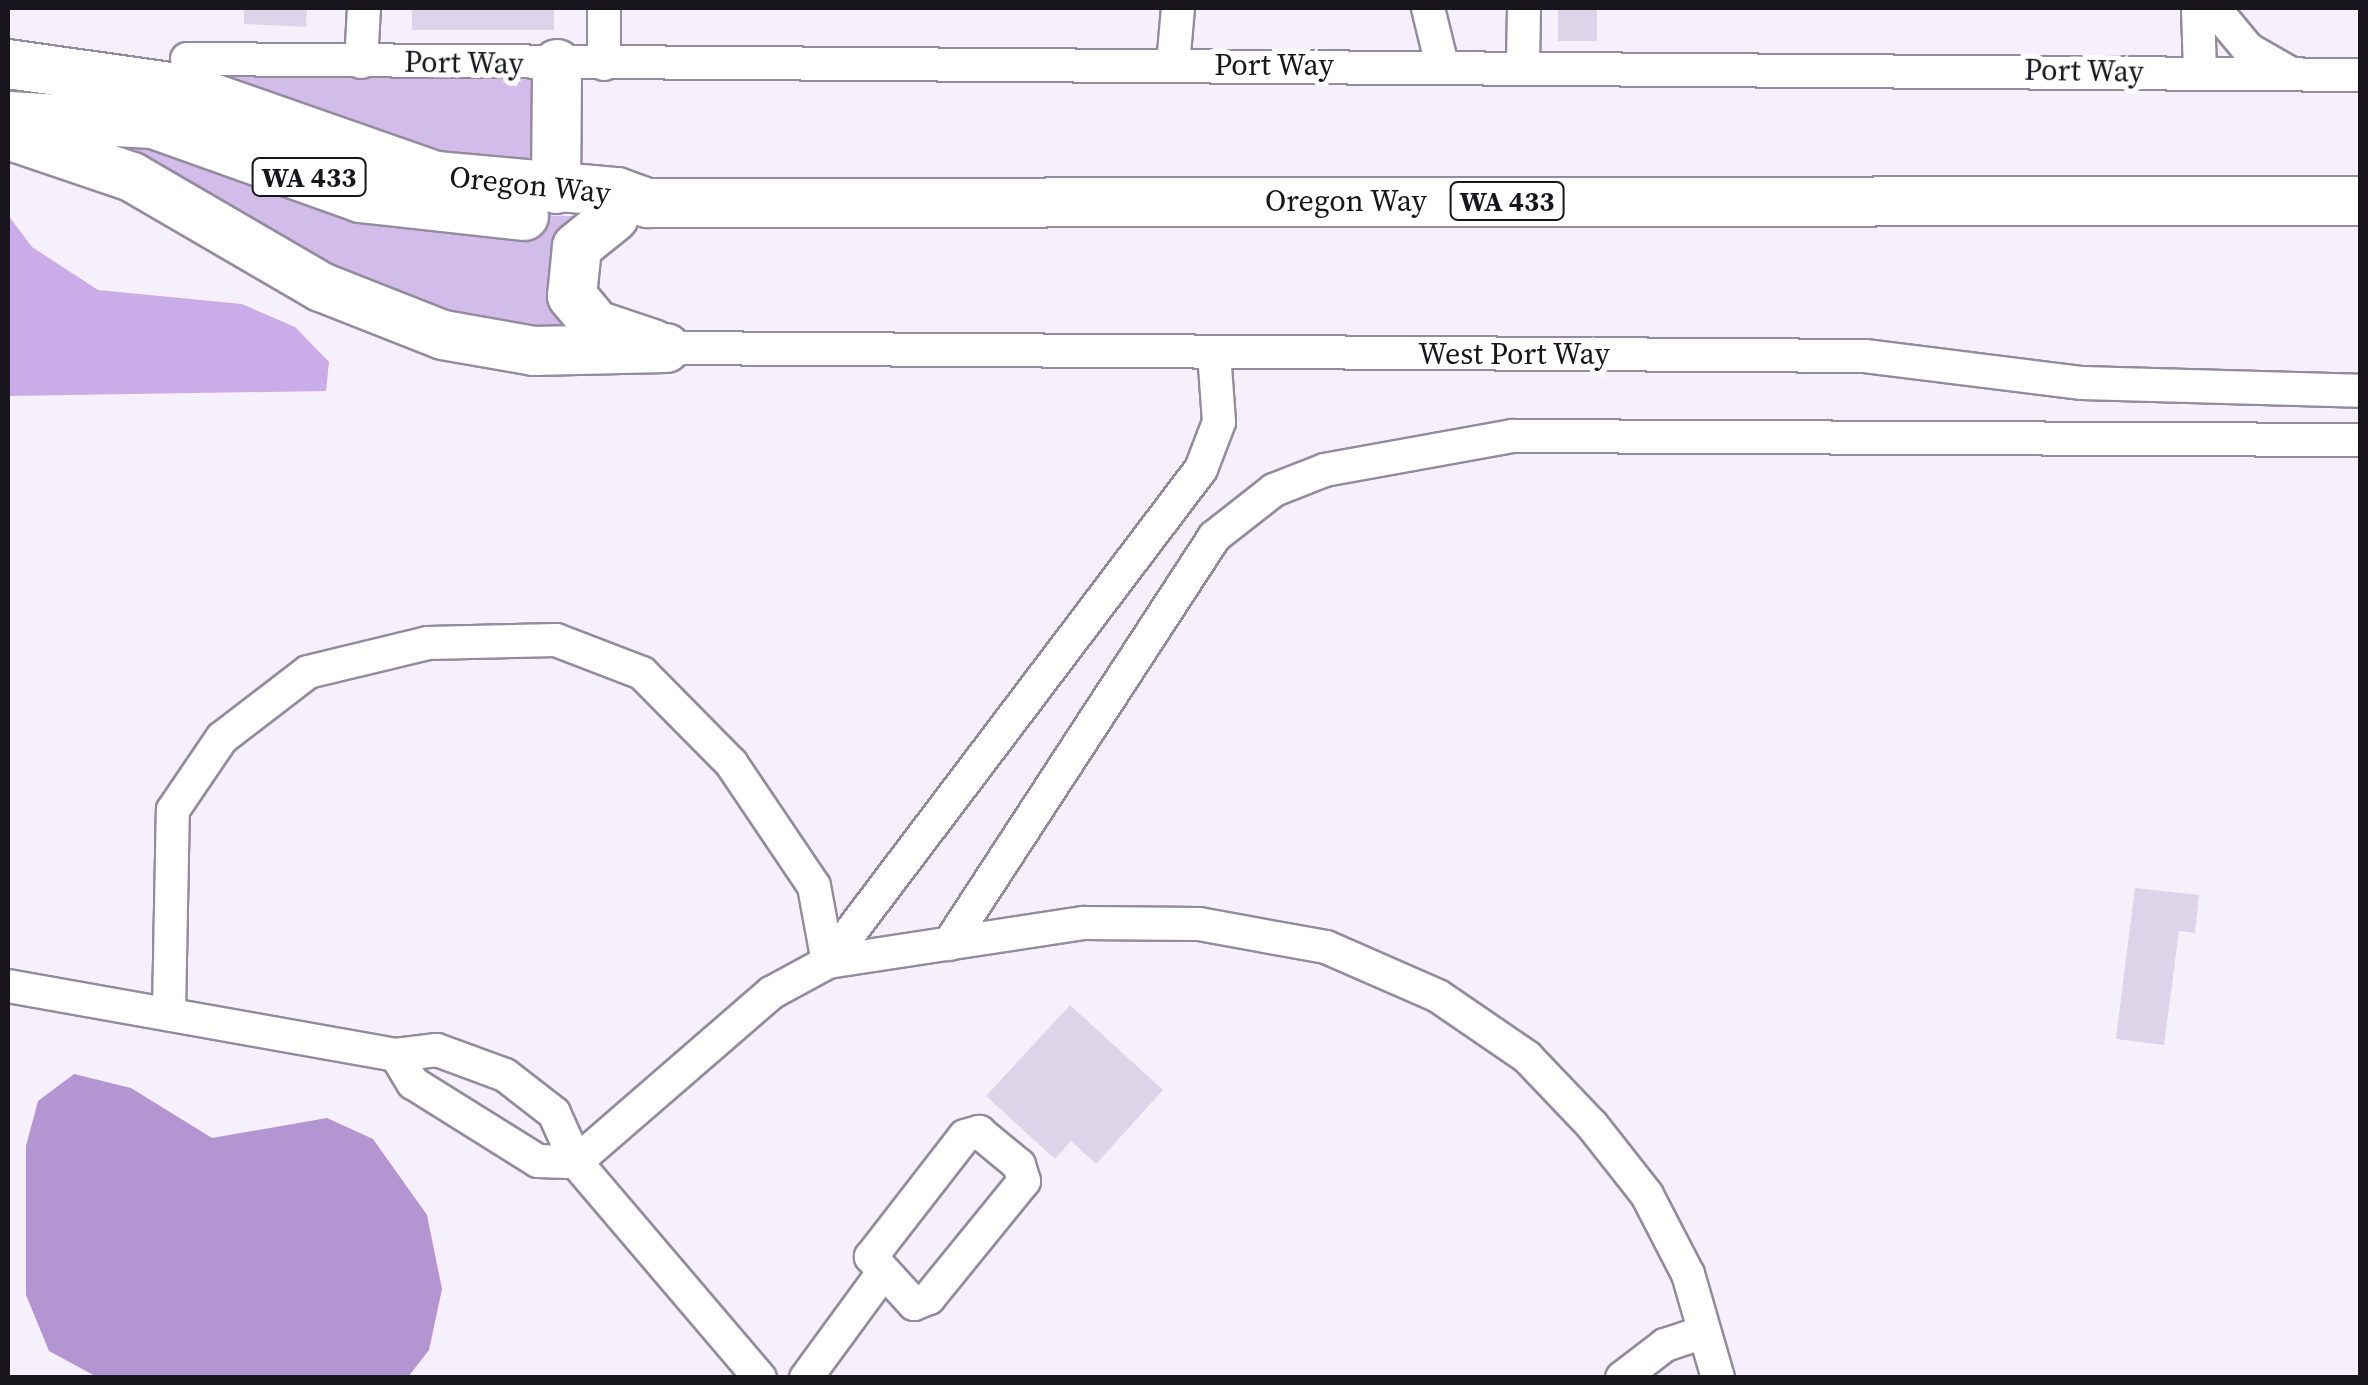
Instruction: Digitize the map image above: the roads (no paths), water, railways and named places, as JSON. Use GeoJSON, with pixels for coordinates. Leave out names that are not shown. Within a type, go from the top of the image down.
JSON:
{"type":"FeatureCollection","features":[{"type":"Feature","properties":{"kind":"highway","name":"Oregon Way"},"geometry":{"type":"LineString","coordinates":[[8,64],[126,75],[436,176],[556,189],[631,210]]}},
{"type":"Feature","properties":{"kind":"highway"},"geometry":{"type":"LineString","coordinates":[[556,189],[558,64]]}},
{"type":"Feature","properties":{"kind":"highway","name":"Oregon Way"},"geometry":{"type":"LineString","coordinates":[[8,116],[153,124],[361,198],[445,214],[2164,199],[2360,201]]}},
{"type":"Feature","properties":{"kind":"highway"},"geometry":{"type":"LineString","coordinates":[[8,135],[132,176],[321,287],[443,335],[534,351],[666,348]]}},
{"type":"Feature","properties":{"kind":"highway"},"geometry":{"type":"LineString","coordinates":[[631,210],[577,247],[572,296],[596,326],[666,348]]}},
{"type":"Feature","properties":{"kind":"street"},"geometry":{"type":"LineString","coordinates":[[361,62],[364,8]]}},
{"type":"Feature","properties":{"kind":"street"},"geometry":{"type":"LineString","coordinates":[[604,8],[604,64]]}},
{"type":"Feature","properties":{"kind":"street"},"geometry":{"type":"LineString","coordinates":[[1173,65],[1178,8]]}},
{"type":"Feature","properties":{"kind":"street"},"geometry":{"type":"LineString","coordinates":[[1428,8],[1442,65]]}},
{"type":"Feature","properties":{"kind":"street"},"geometry":{"type":"LineString","coordinates":[[1524,8],[1524,65]]}},
{"type":"Feature","properties":{"kind":"street"},"geometry":{"type":"LineString","coordinates":[[2198,8],[2200,72]]}},
{"type":"Feature","properties":{"kind":"street"},"geometry":{"type":"LineString","coordinates":[[2214,8],[2248,49],[2292,74]]}},
{"type":"Feature","properties":{"kind":"street","name":"Port Way"},"geometry":{"type":"LineString","coordinates":[[187,59],[558,64],[1524,65],[2360,75]]}},
{"type":"Feature","properties":{"kind":"street","name":"West Port Way"},"geometry":{"type":"LineString","coordinates":[[666,348],[1866,356],[2082,384],[2360,390]]}},
{"type":"Feature","properties":{"kind":"street"},"geometry":{"type":"LineString","coordinates":[[828,962],[1201,469],[1218,422],[1214,352]]}},
{"type":"Feature","properties":{"kind":"street"},"geometry":{"type":"LineString","coordinates":[[950,944],[1214,537],[1274,490],[1325,470],[1512,436],[2360,440]]}},
{"type":"Feature","properties":{"kind":"street"},"geometry":{"type":"LineString","coordinates":[[169,1012],[173,810],[222,738],[308,672],[428,643],[556,640],[642,672],[731,763],[814,886],[828,962]]}},
{"type":"Feature","properties":{"kind":"street"},"geometry":{"type":"LineString","coordinates":[[396,1055],[413,1084],[538,1162],[576,1162],[771,993],[828,962],[1084,924],[1199,924],[1326,947],[1438,996],[1527,1057],[1592,1124],[1647,1195],[1704,1332],[1718,1378]]}},
{"type":"Feature","properties":{"kind":"street"},"geometry":{"type":"LineString","coordinates":[[8,986],[396,1055],[438,1050],[506,1075],[554,1113],[576,1162],[760,1378]]}},
{"type":"Feature","properties":{"kind":"street"},"geometry":{"type":"LineString","coordinates":[[979,1132],[1019,1165],[1024,1181],[929,1298],[914,1304],[880,1277],[871,1257],[965,1136],[979,1132]]}},
{"type":"Feature","properties":{"kind":"street"},"geometry":{"type":"LineString","coordinates":[[806,1378],[880,1277]]}},
{"type":"Feature","properties":{"kind":"street"},"geometry":{"type":"LineString","coordinates":[[1622,1378],[1666,1345],[1704,1332]]}}]}
